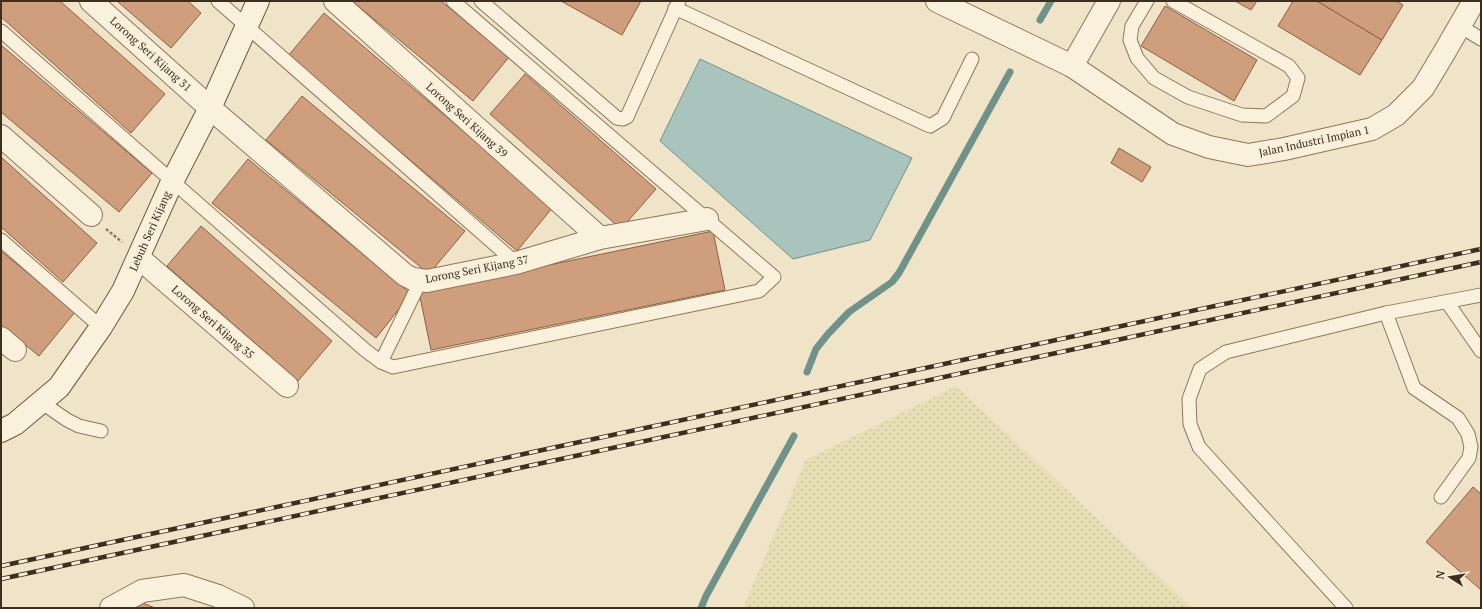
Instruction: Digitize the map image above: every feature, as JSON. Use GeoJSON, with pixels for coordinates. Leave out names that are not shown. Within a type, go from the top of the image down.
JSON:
{"type":"FeatureCollection","features":[{"type":"Feature","properties":{"kind":"street","name":"Lorong Seri Kijang 31"},"geometry":{"type":"LineString","coordinates":[[91,1],[210,108]]}},
{"type":"Feature","properties":{"kind":"street","name":"Lebuh Seri Kijang"},"geometry":{"type":"LineString","coordinates":[[1,431],[15,424],[59,387],[101,327],[123,291],[172,182],[210,108],[258,1]]}},
{"type":"Feature","properties":{"kind":"street","name":"Lorong Seri Kijang 39"},"geometry":{"type":"LineString","coordinates":[[334,1],[600,238]]}},
{"type":"Feature","properties":{"kind":"street","name":"Jalan Industri Impian 1"},"geometry":{"type":"LineString","coordinates":[[937,1],[1072,66],[1173,134],[1208,147],[1248,155],[1284,149],[1372,129],[1396,115],[1423,88],[1474,1]]}},
{"type":"Feature","properties":{"kind":"street"},"geometry":{"type":"LineString","coordinates":[[1072,66],[1109,1]]}},
{"type":"Feature","properties":{"kind":"street","name":"Lorong Seri Kijang 37"},"geometry":{"type":"LineString","coordinates":[[210,108],[405,275],[413,279],[427,281],[516,263],[600,238],[707,219]]}},
{"type":"Feature","properties":{"kind":"street"},"geometry":{"type":"LineString","coordinates":[[1,136],[91,215]]}},
{"type":"Feature","properties":{"kind":"street","name":"Lorong Seri Kijang 35"},"geometry":{"type":"LineString","coordinates":[[139,258],[287,386]]}},
{"type":"Feature","properties":{"kind":"street"},"geometry":{"type":"LineString","coordinates":[[111,608],[142,591],[184,585],[215,602],[243,608]]}},
{"type":"Feature","properties":{"kind":"lane"},"geometry":{"type":"LineString","coordinates":[[218,1],[516,263]]}},
{"type":"Feature","properties":{"kind":"lane"},"geometry":{"type":"LineString","coordinates":[[1,31],[172,182],[381,362],[393,367],[759,291],[774,277],[453,1]]}},
{"type":"Feature","properties":{"kind":"lane"},"geometry":{"type":"LineString","coordinates":[[481,1],[617,118],[623,119],[627,117],[677,5],[930,126],[943,118],[972,59]]}},
{"type":"Feature","properties":{"kind":"lane"},"geometry":{"type":"LineString","coordinates":[[1147,1],[1132,26],[1130,40],[1137,58],[1154,78],[1188,97],[1242,116],[1266,116],[1293,96],[1298,78],[1290,66],[1173,1]]}},
{"type":"Feature","properties":{"kind":"lane"},"geometry":{"type":"LineString","coordinates":[[1460,26],[1481,39]]}},
{"type":"Feature","properties":{"kind":"lane"},"geometry":{"type":"LineString","coordinates":[[1,240],[101,327]]}},
{"type":"Feature","properties":{"kind":"lane"},"geometry":{"type":"LineString","coordinates":[[381,362],[421,280]]}},
{"type":"Feature","properties":{"kind":"lane"},"geometry":{"type":"LineString","coordinates":[[1346,608],[1199,447],[1190,424],[1189,399],[1200,369],[1226,352],[1386,313],[1481,295]]}},
{"type":"Feature","properties":{"kind":"lane"},"geometry":{"type":"LineString","coordinates":[[1447,302],[1481,351]]}},
{"type":"Feature","properties":{"kind":"lane"},"geometry":{"type":"LineString","coordinates":[[1386,313],[1414,388],[1458,418],[1468,434],[1471,447],[1469,458],[1441,497]]}},
{"type":"Feature","properties":{"kind":"lane"},"geometry":{"type":"LineString","coordinates":[[41,402],[67,420],[79,426],[101,431]]}},
{"type":"Feature","properties":{"kind":"path"},"geometry":{"type":"LineString","coordinates":[[91,215],[139,258]]}},
{"type":"Feature","properties":{"kind":"shaded area"},"geometry":{"type":"Polygon","coordinates":[[[956,386],[1192,608],[743,608],[806,460],[956,386]]]}},
{"type":"Feature","properties":{"kind":"water"},"geometry":{"type":"Polygon","coordinates":[[[700,59],[912,158],[870,240],[793,259],[660,141],[700,59]]]}},
{"type":"Feature","properties":{"kind":"building"},"geometry":{"type":"Polygon","coordinates":[[[1,1],[60,1],[165,94],[131,133],[1,17],[1,1]]]}},
{"type":"Feature","properties":{"kind":"building"},"geometry":{"type":"Polygon","coordinates":[[[117,1],[188,1],[201,13],[171,48],[117,1]]]}},
{"type":"Feature","properties":{"kind":"building"},"geometry":{"type":"Polygon","coordinates":[[[352,1],[441,1],[509,57],[473,101],[352,1]]]}},
{"type":"Feature","properties":{"kind":"building"},"geometry":{"type":"Polygon","coordinates":[[[561,1],[641,1],[622,35],[561,1]]]}},
{"type":"Feature","properties":{"kind":"building"},"geometry":{"type":"Polygon","coordinates":[[[1235,1],[1257,1],[1251,10],[1235,1]]]}},
{"type":"Feature","properties":{"kind":"building"},"geometry":{"type":"Polygon","coordinates":[[[1293,1],[1317,1],[1382,40],[1360,75],[1278,26],[1293,1]]]}},
{"type":"Feature","properties":{"kind":"building"},"geometry":{"type":"Polygon","coordinates":[[[1317,1],[1397,1],[1403,5],[1382,40],[1317,1]]]}},
{"type":"Feature","properties":{"kind":"building"},"geometry":{"type":"Polygon","coordinates":[[[1165,6],[1257,60],[1234,101],[1141,46],[1165,6]]]}},
{"type":"Feature","properties":{"kind":"building"},"geometry":{"type":"Polygon","coordinates":[[[324,13],[553,207],[517,251],[288,56],[324,13]]]}},
{"type":"Feature","properties":{"kind":"building"},"geometry":{"type":"Polygon","coordinates":[[[1,45],[152,173],[119,212],[1,112],[1,45]]]}},
{"type":"Feature","properties":{"kind":"building"},"geometry":{"type":"Polygon","coordinates":[[[525,74],[656,189],[621,229],[490,114],[525,74]]]}},
{"type":"Feature","properties":{"kind":"building"},"geometry":{"type":"Polygon","coordinates":[[[302,96],[465,231],[429,274],[266,140],[302,96]]]}},
{"type":"Feature","properties":{"kind":"building"},"geometry":{"type":"Polygon","coordinates":[[[1119,148],[1151,167],[1142,182],[1111,163],[1119,148]]]}},
{"type":"Feature","properties":{"kind":"building"},"geometry":{"type":"Polygon","coordinates":[[[1,157],[97,243],[63,282],[1,227],[1,157]]]}},
{"type":"Feature","properties":{"kind":"building"},"geometry":{"type":"Polygon","coordinates":[[[248,159],[411,294],[376,338],[212,203],[248,159]]]}},
{"type":"Feature","properties":{"kind":"building"},"geometry":{"type":"Polygon","coordinates":[[[201,226],[332,341],[298,381],[167,266],[201,226]]]}},
{"type":"Feature","properties":{"kind":"building"},"geometry":{"type":"Polygon","coordinates":[[[713,231],[725,290],[431,350],[419,292],[713,231]]]}},
{"type":"Feature","properties":{"kind":"building"},"geometry":{"type":"Polygon","coordinates":[[[1,251],[75,312],[39,356],[1,325],[1,251]]]}},
{"type":"Feature","properties":{"kind":"building"},"geometry":{"type":"Polygon","coordinates":[[[1473,487],[1481,494],[1481,590],[1426,542],[1473,487]]]}},
{"type":"Feature","properties":{"kind":"building"},"geometry":{"type":"Polygon","coordinates":[[[138,601],[155,608],[135,608],[138,601]]]}},
{"type":"Feature","properties":{"kind":"waterway"},"geometry":{"type":"LineString","coordinates":[[1040,20],[1051,1]]}},
{"type":"Feature","properties":{"kind":"waterway"},"geometry":{"type":"LineString","coordinates":[[807,372],[816,349],[828,334],[849,312],[892,282],[899,273],[1010,72]]}},
{"type":"Feature","properties":{"kind":"waterway"},"geometry":{"type":"LineString","coordinates":[[701,608],[706,596],[794,436]]}},
{"type":"Feature","properties":{"kind":"railway"},"geometry":{"type":"LineString","coordinates":[[1,566],[1481,249]]}},
{"type":"Feature","properties":{"kind":"railway"},"geometry":{"type":"LineString","coordinates":[[1,579],[1481,262]]}}]}
